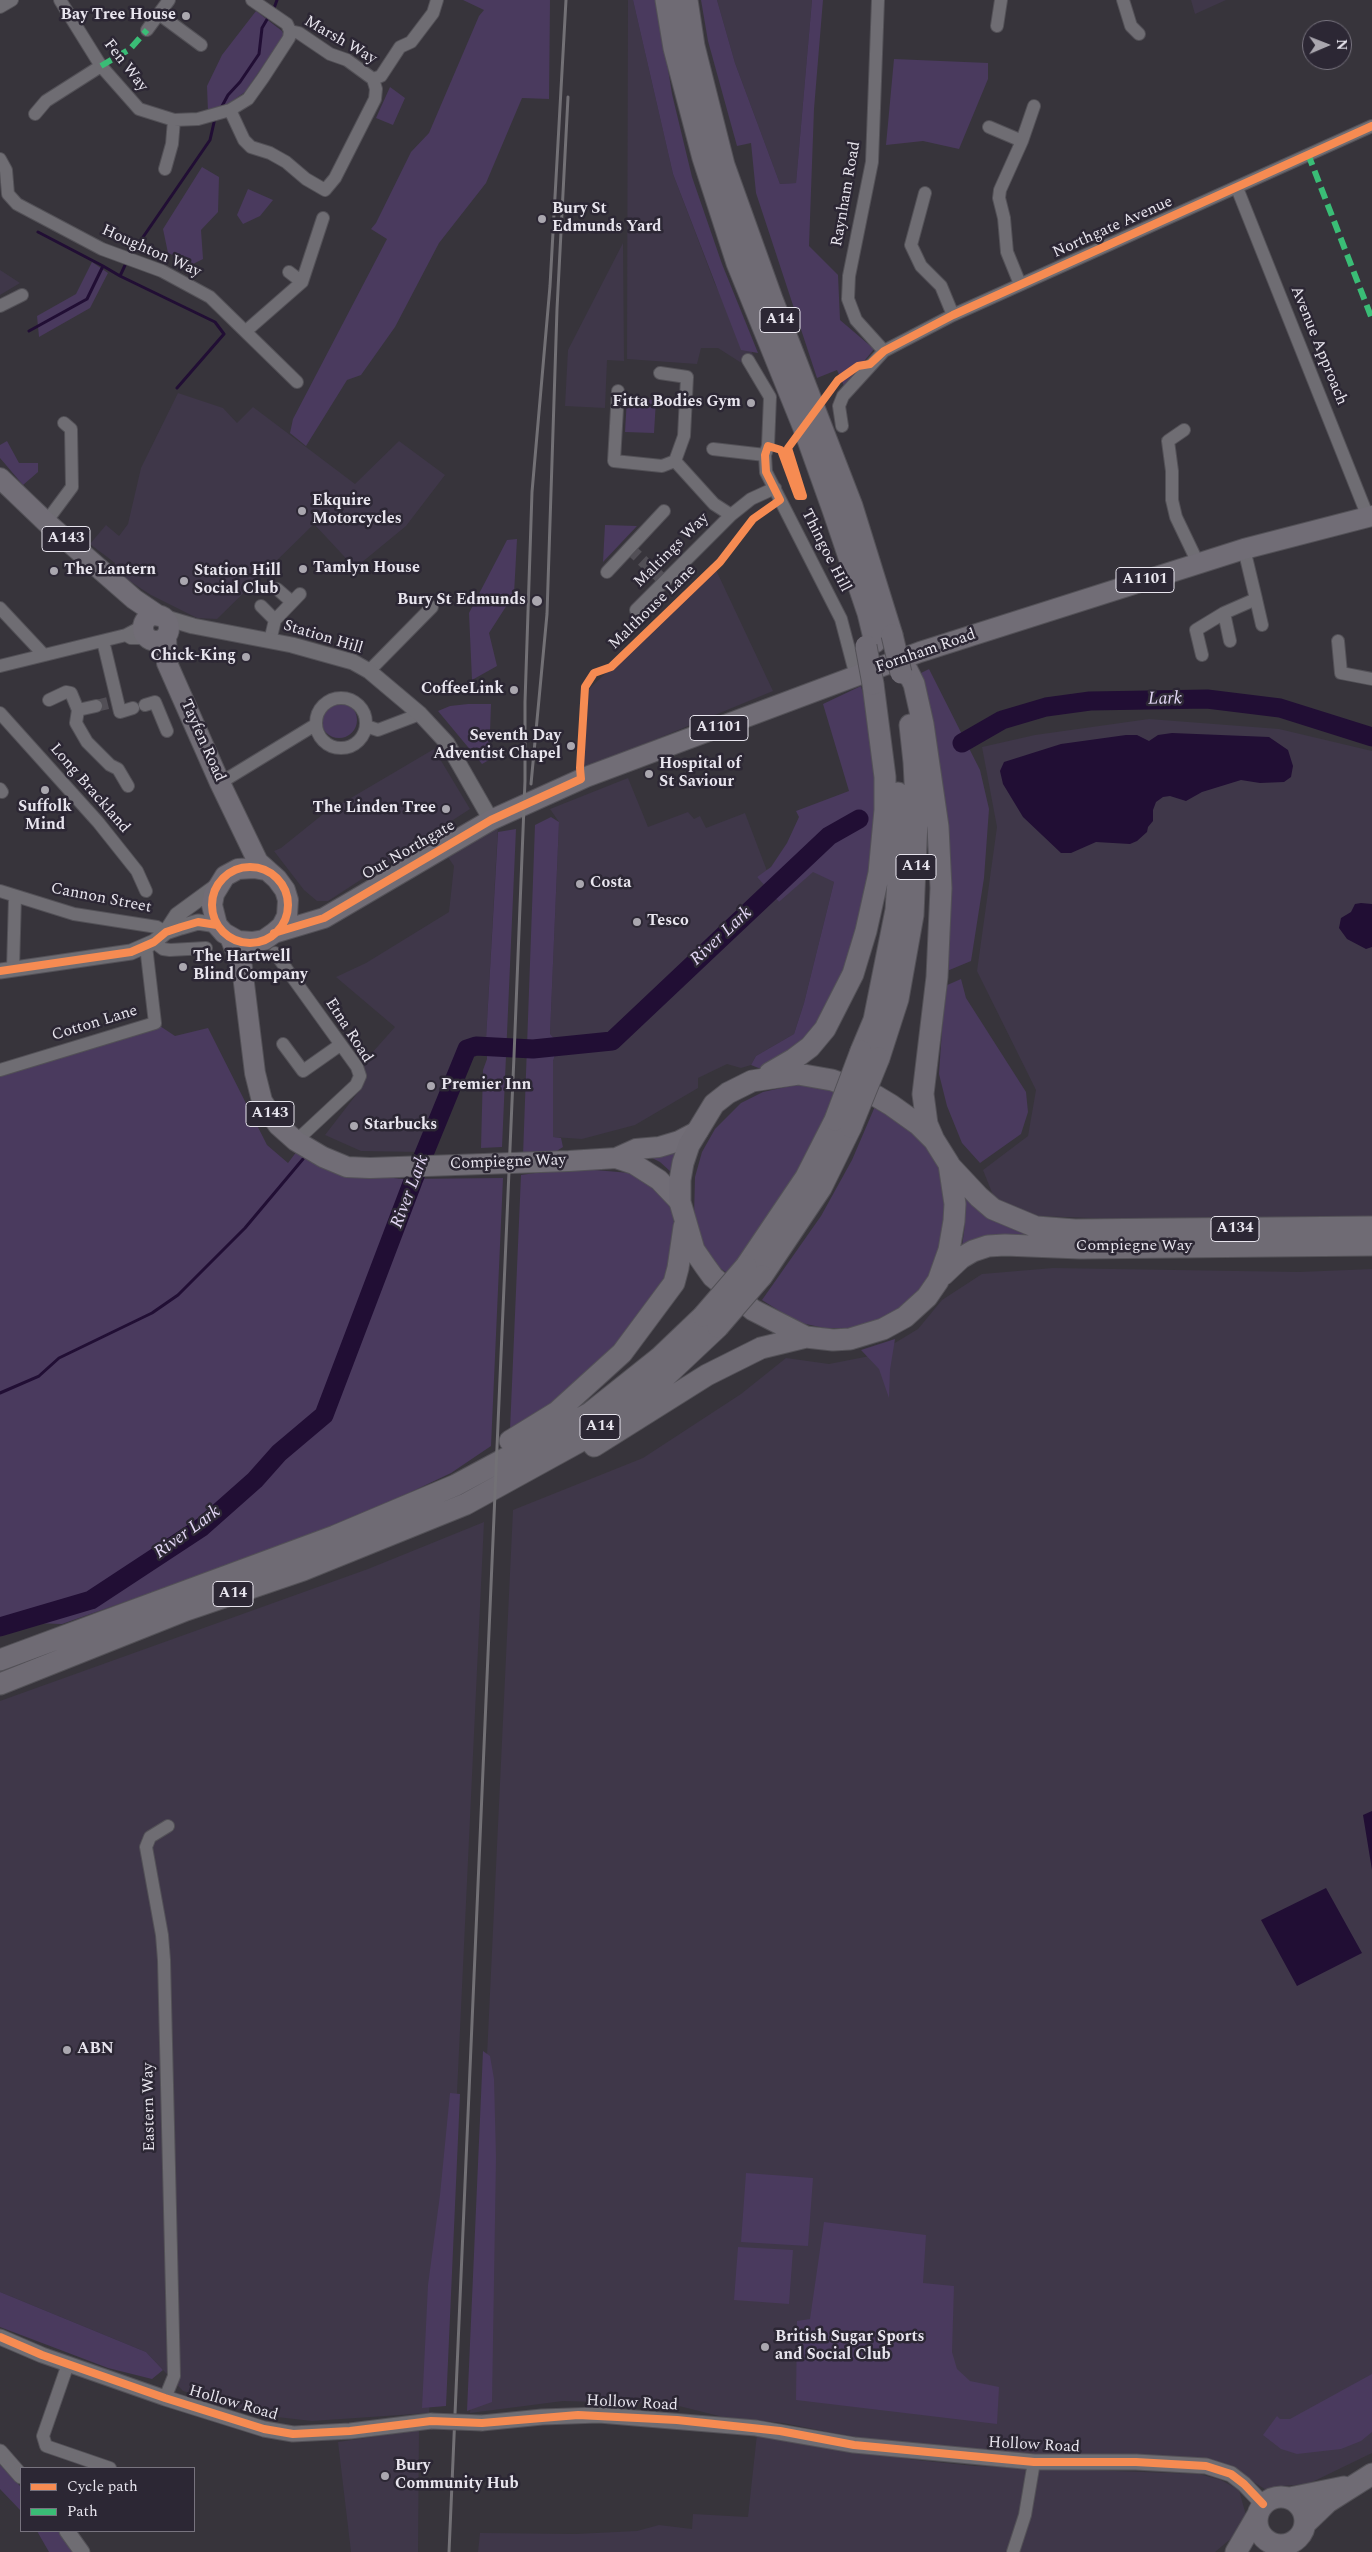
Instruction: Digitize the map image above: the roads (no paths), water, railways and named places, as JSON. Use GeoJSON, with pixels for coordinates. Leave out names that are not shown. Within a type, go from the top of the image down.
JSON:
{"type":"FeatureCollection","features":[{"type":"Feature","properties":{"kind":"highway","name":"A14"},"geometry":{"type":"LineString","coordinates":[[0,1684],[186,1610],[303,1570],[466,1504],[586,1438],[666,1376],[821,1188],[870,1054],[891,1026],[905,963],[913,914],[916,865],[914,762],[884,676],[882,643],[868,613],[803,426],[737,263],[703,158],[674,48],[666,0]]}},
{"type":"Feature","properties":{"kind":"highway","name":"A14"},"geometry":{"type":"LineString","coordinates":[[687,0],[694,46],[724,165],[772,299],[852,506],[882,643],[885,810],[879,873],[864,939],[852,974],[826,1029],[794,1059],[757,1079]]}},
{"type":"Feature","properties":{"kind":"highway","name":"A14"},"geometry":{"type":"LineString","coordinates":[[884,676],[914,684],[923,724],[938,827],[941,888],[937,977],[923,1094],[927,1124],[934,1140]]}},
{"type":"Feature","properties":{"kind":"highway"},"geometry":{"type":"LineString","coordinates":[[798,1074],[832,1080],[854,1087],[891,1105],[919,1125],[934,1140],[949,1164],[954,1196],[954,1221],[949,1250],[938,1281],[918,1306],[905,1317],[883,1329],[850,1339],[833,1340],[806,1337],[754,1310],[713,1276],[694,1250],[685,1224],[680,1202],[680,1180],[683,1163],[698,1131],[714,1104],[728,1093],[757,1079],[798,1074]]}},
{"type":"Feature","properties":{"kind":"highway","name":"Compiegne Way"},"geometry":{"type":"LineString","coordinates":[[949,1164],[979,1197],[993,1208],[1036,1227],[1075,1230],[1372,1227]]}},
{"type":"Feature","properties":{"kind":"highway","name":"A14"},"geometry":{"type":"LineString","coordinates":[[417,1500],[557,1412],[622,1353],[674,1283],[685,1224]]}},
{"type":"Feature","properties":{"kind":"highway","name":"Compiegne Way"},"geometry":{"type":"LineString","coordinates":[[938,1281],[960,1258],[988,1246],[1194,1248],[1372,1245]]}},
{"type":"Feature","properties":{"kind":"highway","name":"A14"},"geometry":{"type":"LineString","coordinates":[[0,1660],[335,1536],[456,1485],[590,1413],[659,1358],[710,1321]]}},
{"type":"Feature","properties":{"kind":"highway","name":"A14"},"geometry":{"type":"LineString","coordinates":[[466,1504],[511,1494],[545,1476],[707,1375],[761,1348],[806,1337]]}},
{"type":"Feature","properties":{"kind":"highway"},"geometry":{"type":"LineString","coordinates":[[1305,2524],[1328,2502],[1351,2485],[1372,2474]]}},
{"type":"Feature","properties":{"kind":"highway"},"geometry":{"type":"LineString","coordinates":[[1236,2552],[1260,2510],[1276,2497],[1290,2498],[1351,2485]]}},
{"type":"Feature","properties":{"kind":"highway"},"geometry":{"type":"LineString","coordinates":[[1254,2552],[1274,2544],[1287,2544],[1294,2541],[1303,2531],[1305,2524],[1302,2508],[1290,2498]]}},
{"type":"Feature","properties":{"kind":"highway"},"geometry":{"type":"LineString","coordinates":[[1260,2510],[1258,2530],[1267,2541],[1274,2544]]}},
{"type":"Feature","properties":{"kind":"main road","name":"Tayfen Road"},"geometry":{"type":"LineString","coordinates":[[0,478],[46,522],[134,599],[152,630],[162,660],[167,663],[220,783],[239,818]]}},
{"type":"Feature","properties":{"kind":"main road","name":"Fornham Road"},"geometry":{"type":"LineString","coordinates":[[491,820],[586,777],[884,676],[920,652],[1244,549],[1370,516]]}},
{"type":"Feature","properties":{"kind":"main road","name":"A143"},"geometry":{"type":"LineString","coordinates":[[239,818],[258,862],[265,870]]}},
{"type":"Feature","properties":{"kind":"main road","name":"A143"},"geometry":{"type":"LineString","coordinates":[[222,881],[237,862],[240,854],[242,840],[239,818]]}},
{"type":"Feature","properties":{"kind":"main road","name":"Out Northgate"},"geometry":{"type":"LineString","coordinates":[[341,907],[491,820]]}},
{"type":"Feature","properties":{"kind":"main road"},"geometry":{"type":"LineString","coordinates":[[242,967],[254,949],[271,942],[282,926],[287,916],[288,900],[285,890],[277,879],[265,870],[245,867],[222,881],[212,905],[223,931],[245,942],[271,942]]}},
{"type":"Feature","properties":{"kind":"main road","name":"A1101"},"geometry":{"type":"LineString","coordinates":[[288,900],[308,910],[341,907]]}},
{"type":"Feature","properties":{"kind":"main road","name":"A1101"},"geometry":{"type":"LineString","coordinates":[[271,942],[341,907]]}},
{"type":"Feature","properties":{"kind":"main road","name":"Compiegne Way"},"geometry":{"type":"LineString","coordinates":[[223,931],[242,967],[255,1073],[262,1101],[278,1125],[296,1142],[323,1157],[347,1167],[403,1168],[616,1158],[634,1164],[659,1180],[680,1202]]}},
{"type":"Feature","properties":{"kind":"main road","name":"Compiegne Way"},"geometry":{"type":"LineString","coordinates":[[616,1158],[636,1149],[659,1147],[679,1141],[698,1131]]}},
{"type":"Feature","properties":{"kind":"street"},"geometry":{"type":"LineString","coordinates":[[0,7],[12,0]]}},
{"type":"Feature","properties":{"kind":"street","name":"Fen Way"},"geometry":{"type":"LineString","coordinates":[[60,0],[102,66],[139,109],[174,120],[207,118],[226,112],[248,99],[289,38],[290,31]]}},
{"type":"Feature","properties":{"kind":"street"},"geometry":{"type":"LineString","coordinates":[[147,30],[169,0]]}},
{"type":"Feature","properties":{"kind":"street"},"geometry":{"type":"LineString","coordinates":[[226,112],[244,140],[251,147],[270,153],[286,162],[306,179],[325,190],[335,178],[375,98],[376,89],[373,80],[381,76],[400,47],[411,42],[433,13],[437,0]]}},
{"type":"Feature","properties":{"kind":"street","name":"Raynham Road"},"geometry":{"type":"LineString","coordinates":[[878,0],[872,162],[849,276],[848,299],[856,320],[884,351]]}},
{"type":"Feature","properties":{"kind":"street"},"geometry":{"type":"LineString","coordinates":[[998,26],[1001,0]]}},
{"type":"Feature","properties":{"kind":"street"},"geometry":{"type":"LineString","coordinates":[[1123,0],[1131,26],[1139,34]]}},
{"type":"Feature","properties":{"kind":"street"},"geometry":{"type":"LineString","coordinates":[[262,7],[287,24],[290,31]]}},
{"type":"Feature","properties":{"kind":"street"},"geometry":{"type":"LineString","coordinates":[[159,14],[201,45]]}},
{"type":"Feature","properties":{"kind":"street","name":"Marsh Way"},"geometry":{"type":"LineString","coordinates":[[290,31],[299,33],[330,54],[347,60],[373,80]]}},
{"type":"Feature","properties":{"kind":"street"},"geometry":{"type":"LineString","coordinates":[[35,114],[46,101],[102,66]]}},
{"type":"Feature","properties":{"kind":"street"},"geometry":{"type":"LineString","coordinates":[[1020,284],[1007,252],[1004,218],[999,198],[1000,190],[1022,140],[1034,106]]}},
{"type":"Feature","properties":{"kind":"street"},"geometry":{"type":"LineString","coordinates":[[164,169],[172,144],[174,120]]}},
{"type":"Feature","properties":{"kind":"street","name":"Northgate Avenue"},"geometry":{"type":"LineString","coordinates":[[842,426],[839,406],[843,396],[884,351],[953,315],[1020,284],[1372,126]]}},
{"type":"Feature","properties":{"kind":"street"},"geometry":{"type":"LineString","coordinates":[[989,127],[1022,140]]}},
{"type":"Feature","properties":{"kind":"street","name":"Houghton Way"},"geometry":{"type":"LineString","coordinates":[[0,158],[6,170],[8,194],[17,204],[94,245],[162,271],[210,297],[297,382]]}},
{"type":"Feature","properties":{"kind":"street","name":"Avenue Approach"},"geometry":{"type":"LineString","coordinates":[[1237,188],[1370,516]]}},
{"type":"Feature","properties":{"kind":"street"},"geometry":{"type":"LineString","coordinates":[[925,193],[911,245],[921,266],[941,286],[953,315]]}},
{"type":"Feature","properties":{"kind":"street"},"geometry":{"type":"LineString","coordinates":[[246,331],[302,282],[323,218]]}},
{"type":"Feature","properties":{"kind":"street"},"geometry":{"type":"LineString","coordinates":[[289,272],[302,282]]}},
{"type":"Feature","properties":{"kind":"street"},"geometry":{"type":"LineString","coordinates":[[0,306],[22,295]]}},
{"type":"Feature","properties":{"kind":"street","name":"Thingoe Hill"},"geometry":{"type":"LineString","coordinates":[[748,360],[770,397],[768,446],[765,455],[766,472],[841,619],[884,676]]}},
{"type":"Feature","properties":{"kind":"street"},"geometry":{"type":"LineString","coordinates":[[618,391],[614,461],[662,466],[675,461],[684,436],[687,376],[660,374]]}},
{"type":"Feature","properties":{"kind":"street"},"geometry":{"type":"LineString","coordinates":[[46,522],[72,487],[71,429],[64,423]]}},
{"type":"Feature","properties":{"kind":"street"},"geometry":{"type":"LineString","coordinates":[[1184,430],[1168,440],[1172,471],[1172,500],[1176,517],[1198,563]]}},
{"type":"Feature","properties":{"kind":"street"},"geometry":{"type":"LineString","coordinates":[[713,449],[765,455]]}},
{"type":"Feature","properties":{"kind":"street","name":"Maltings Way"},"geometry":{"type":"LineString","coordinates":[[675,461],[714,504],[731,515]]}},
{"type":"Feature","properties":{"kind":"street","name":"Maltings Way"},"geometry":{"type":"LineString","coordinates":[[636,610],[731,515],[751,500],[775,488]]}},
{"type":"Feature","properties":{"kind":"street"},"geometry":{"type":"LineString","coordinates":[[607,572],[664,511]]}},
{"type":"Feature","properties":{"kind":"street"},"geometry":{"type":"LineString","coordinates":[[1244,549],[1262,625]]}},
{"type":"Feature","properties":{"kind":"street"},"geometry":{"type":"LineString","coordinates":[[270,641],[275,620],[296,598],[277,589]]}},
{"type":"Feature","properties":{"kind":"street"},"geometry":{"type":"LineString","coordinates":[[1202,655],[1196,630],[1224,613],[1256,599]]}},
{"type":"Feature","properties":{"kind":"street"},"geometry":{"type":"LineString","coordinates":[[261,606],[275,620]]}},
{"type":"Feature","properties":{"kind":"street"},"geometry":{"type":"LineString","coordinates":[[369,672],[432,607]]}},
{"type":"Feature","properties":{"kind":"street"},"geometry":{"type":"LineString","coordinates":[[0,608],[44,655]]}},
{"type":"Feature","properties":{"kind":"street"},"geometry":{"type":"LineString","coordinates":[[1224,613],[1230,641]]}},
{"type":"Feature","properties":{"kind":"street","name":"Station Hill"},"geometry":{"type":"LineString","coordinates":[[152,630],[193,626],[270,641],[352,662],[369,672],[420,714],[447,743],[491,820]]}},
{"type":"Feature","properties":{"kind":"street"},"geometry":{"type":"LineString","coordinates":[[0,666],[152,630]]}},
{"type":"Feature","properties":{"kind":"street"},"geometry":{"type":"LineString","coordinates":[[103,641],[107,703]]}},
{"type":"Feature","properties":{"kind":"street"},"geometry":{"type":"LineString","coordinates":[[1338,641],[1342,672],[1372,679]]}},
{"type":"Feature","properties":{"kind":"street"},"geometry":{"type":"LineString","coordinates":[[49,700],[66,692],[71,693],[78,710],[76,723],[87,742],[110,765],[118,769],[128,786]]}},
{"type":"Feature","properties":{"kind":"street"},"geometry":{"type":"LineString","coordinates":[[337,698],[346,698],[358,704],[364,711],[366,726],[361,738],[354,744],[339,748],[325,743],[319,736],[315,725],[316,716],[325,703],[337,698]]}},
{"type":"Feature","properties":{"kind":"street"},"geometry":{"type":"LineString","coordinates":[[78,710],[107,703],[120,712],[154,702],[167,730]]}},
{"type":"Feature","properties":{"kind":"street"},"geometry":{"type":"LineString","coordinates":[[366,726],[378,730],[420,714]]}},
{"type":"Feature","properties":{"kind":"street","name":"Long Brackland"},"geometry":{"type":"LineString","coordinates":[[3,721],[98,822],[137,871],[146,891]]}},
{"type":"Feature","properties":{"kind":"street"},"geometry":{"type":"LineString","coordinates":[[220,783],[315,725]]}},
{"type":"Feature","properties":{"kind":"street"},"geometry":{"type":"LineString","coordinates":[[166,932],[177,915],[222,881]]}},
{"type":"Feature","properties":{"kind":"street","name":"Cannon Street"},"geometry":{"type":"LineString","coordinates":[[0,891],[74,914],[157,927],[166,932]]}},
{"type":"Feature","properties":{"kind":"street"},"geometry":{"type":"LineString","coordinates":[[15,897],[7,970],[105,958],[131,952],[150,944],[166,932],[198,922],[223,931]]}},
{"type":"Feature","properties":{"kind":"street","name":"Etna Road"},"geometry":{"type":"LineString","coordinates":[[271,942],[357,1068],[360,1076],[356,1085],[296,1142]]}},
{"type":"Feature","properties":{"kind":"street"},"geometry":{"type":"LineString","coordinates":[[150,944],[170,950],[206,948]]}},
{"type":"Feature","properties":{"kind":"street","name":"Cotton Lane"},"geometry":{"type":"LineString","coordinates":[[0,1070],[155,1024],[150,944]]}},
{"type":"Feature","properties":{"kind":"street"},"geometry":{"type":"LineString","coordinates":[[283,1044],[299,1075],[340,1045]]}},
{"type":"Feature","properties":{"kind":"street","name":"Eastern Way"},"geometry":{"type":"LineString","coordinates":[[165,2398],[174,2376],[164,1960],[162,1935],[146,1847],[150,1836],[168,1826]]}},
{"type":"Feature","properties":{"kind":"street","name":"Hollow Road"},"geometry":{"type":"LineString","coordinates":[[0,2337],[68,2364],[165,2398],[264,2429],[293,2434],[350,2431],[431,2421],[482,2423],[578,2415],[678,2420],[772,2430],[854,2445],[1034,2462],[1136,2462],[1206,2466],[1231,2474],[1244,2484],[1260,2510]]}},
{"type":"Feature","properties":{"kind":"street"},"geometry":{"type":"LineString","coordinates":[[68,2364],[43,2436],[46,2446],[107,2467]]}},
{"type":"Feature","properties":{"kind":"street"},"geometry":{"type":"LineString","coordinates":[[0,2452],[20,2475]]}},
{"type":"Feature","properties":{"kind":"street"},"geometry":{"type":"LineString","coordinates":[[1012,2552],[1025,2515],[1034,2462]]}},
{"type":"Feature","properties":{"kind":"street"},"geometry":{"type":"LineString","coordinates":[[68,2532],[82,2552]]}},
{"type":"Feature","properties":{"kind":"waterway"},"geometry":{"type":"LineString","coordinates":[[273,11],[277,0]]}},
{"type":"Feature","properties":{"kind":"waterway"},"geometry":{"type":"LineString","coordinates":[[221,108],[228,95],[240,82],[259,54],[262,28],[269,16]]}},
{"type":"Feature","properties":{"kind":"waterway"},"geometry":{"type":"LineString","coordinates":[[130,256],[210,140],[215,118]]}},
{"type":"Feature","properties":{"kind":"waterway"},"geometry":{"type":"LineString","coordinates":[[38,232],[103,266]]}},
{"type":"Feature","properties":{"kind":"waterway"},"geometry":{"type":"LineString","coordinates":[[29,331],[87,299],[103,266],[120,276],[127,261]]}},
{"type":"Feature","properties":{"kind":"waterway"},"geometry":{"type":"LineString","coordinates":[[120,276],[215,322],[224,334],[177,388]]}},
{"type":"Feature","properties":{"kind":"waterway","name":"Lark"},"geometry":{"type":"LineString","coordinates":[[962,743],[1002,720],[1046,707],[1090,701],[1207,699],[1280,708],[1372,737]]}},
{"type":"Feature","properties":{"kind":"waterway","name":"River Lark"},"geometry":{"type":"LineString","coordinates":[[0,1627],[91,1600],[202,1527],[255,1480],[279,1453],[324,1415],[413,1181],[467,1049],[476,1046],[533,1049],[612,1041],[829,836],[859,819]]}},
{"type":"Feature","properties":{"kind":"waterway"},"geometry":{"type":"LineString","coordinates":[[0,1393],[39,1376],[59,1358],[152,1313],[178,1295],[245,1228],[303,1159]]}},
{"type":"Feature","properties":{"kind":"tunnel"},"geometry":{"type":"LineString","coordinates":[[629,548],[664,581]]}},
{"type":"Feature","properties":{"kind":"tunnel"},"geometry":{"type":"LineString","coordinates":[[96,706],[108,703]]}},
{"type":"Feature","properties":{"kind":"railway"},"geometry":{"type":"LineString","coordinates":[[449,2552],[514,1056],[525,781],[525,702],[532,492],[550,286],[566,0]]}},
{"type":"Feature","properties":{"kind":"railway"},"geometry":{"type":"LineString","coordinates":[[531,784],[547,614],[557,309],[568,97]]}},
{"type":"Feature","properties":{"kind":"place","name":"Bay Tree House"},"geometry":{"type":"Point","coordinates":[186,16]}},
{"type":"Feature","properties":{"kind":"place","name":"Bury St Edmunds Yard"},"geometry":{"type":"Point","coordinates":[542,219]}},
{"type":"Feature","properties":{"kind":"place","name":"Fitta Bodies Gym"},"geometry":{"type":"Point","coordinates":[751,403]}},
{"type":"Feature","properties":{"kind":"place","name":"Ekquire Motorcycles"},"geometry":{"type":"Point","coordinates":[302,511]}},
{"type":"Feature","properties":{"kind":"place","name":"Tamlyn House"},"geometry":{"type":"Point","coordinates":[303,569]}},
{"type":"Feature","properties":{"kind":"place","name":"The Lantern"},"geometry":{"type":"Point","coordinates":[54,571]}},
{"type":"Feature","properties":{"kind":"place","name":"Station Hill Social Club"},"geometry":{"type":"Point","coordinates":[184,581]}},
{"type":"Feature","properties":{"kind":"place","name":"Bury St Edmunds"},"geometry":{"type":"Point","coordinates":[537,601]}},
{"type":"Feature","properties":{"kind":"place","name":"Chick-King"},"geometry":{"type":"Point","coordinates":[246,657]}},
{"type":"Feature","properties":{"kind":"place","name":"CoffeeLink"},"geometry":{"type":"Point","coordinates":[514,690]}},
{"type":"Feature","properties":{"kind":"place","name":"Seventh Day Adventist Chapel"},"geometry":{"type":"Point","coordinates":[571,746]}},
{"type":"Feature","properties":{"kind":"place","name":"Hospital of St Saviour"},"geometry":{"type":"Point","coordinates":[649,774]}},
{"type":"Feature","properties":{"kind":"place","name":"Suffolk Mind"},"geometry":{"type":"Point","coordinates":[45,790]}},
{"type":"Feature","properties":{"kind":"place","name":"The Linden Tree"},"geometry":{"type":"Point","coordinates":[446,809]}},
{"type":"Feature","properties":{"kind":"place","name":"Costa"},"geometry":{"type":"Point","coordinates":[580,884]}},
{"type":"Feature","properties":{"kind":"place","name":"Tesco"},"geometry":{"type":"Point","coordinates":[637,922]}},
{"type":"Feature","properties":{"kind":"place","name":"The Hartwell Blind Company"},"geometry":{"type":"Point","coordinates":[183,967]}},
{"type":"Feature","properties":{"kind":"place","name":"Premier Inn"},"geometry":{"type":"Point","coordinates":[431,1086]}},
{"type":"Feature","properties":{"kind":"place","name":"Starbucks"},"geometry":{"type":"Point","coordinates":[354,1126]}},
{"type":"Feature","properties":{"kind":"place","name":"ABN"},"geometry":{"type":"Point","coordinates":[67,2050]}},
{"type":"Feature","properties":{"kind":"place","name":"British Sugar Sports and Social Club"},"geometry":{"type":"Point","coordinates":[765,2347]}},
{"type":"Feature","properties":{"kind":"place","name":"Bury Community Hub"},"geometry":{"type":"Point","coordinates":[385,2476]}}]}
